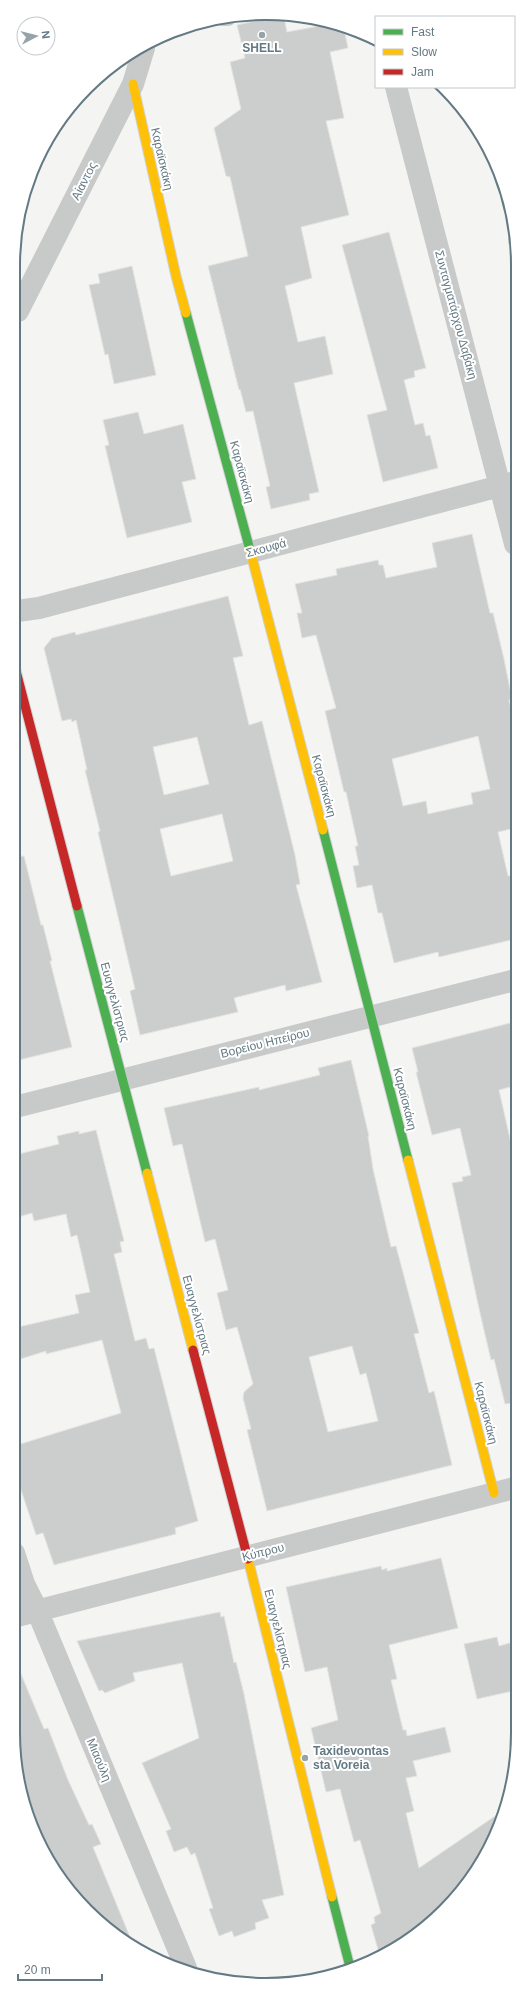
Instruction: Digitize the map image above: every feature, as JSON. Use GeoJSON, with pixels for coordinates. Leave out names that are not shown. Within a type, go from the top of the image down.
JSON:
{"type":"FeatureCollection","features":[{"type":"Feature","properties":{"kind":"street","name":"Αίαντος"},"geometry":{"type":"LineString","coordinates":[[20,307],[133,84],[142,53]]}},
{"type":"Feature","properties":{"kind":"street","name":"Καραϊσκάκη"},"geometry":{"type":"LineString","coordinates":[[133,84],[176,276],[251,552],[371,1017],[504,1490]]}},
{"type":"Feature","properties":{"kind":"street","name":"Συνταγματάρχου Δαβάκη"},"geometry":{"type":"LineString","coordinates":[[396,88],[508,484],[511,510]]}},
{"type":"Feature","properties":{"kind":"street","name":"Σκουφά"},"geometry":{"type":"LineString","coordinates":[[20,611],[46,606],[508,484]]}},
{"type":"Feature","properties":{"kind":"street","name":"Ευαγγελίστριας"},"geometry":{"type":"LineString","coordinates":[[20,686],[247,1556],[349,1963]]}},
{"type":"Feature","properties":{"kind":"street","name":"Βορείου Ηπείρου"},"geometry":{"type":"LineString","coordinates":[[20,1106],[511,981]]}},
{"type":"Feature","properties":{"kind":"street","name":"Κύπρου"},"geometry":{"type":"LineString","coordinates":[[20,1615],[504,1490]]}},
{"type":"Feature","properties":{"kind":"street","name":"Μιαούλη"},"geometry":{"type":"LineString","coordinates":[[20,1571],[24,1584],[37,1610],[184,1964]]}},
{"type":"Feature","properties":{"kind":"building"},"geometry":{"type":"Polygon","coordinates":[[[266,20],[285,21],[287,32],[319,26],[329,28],[345,33],[348,48],[330,52],[344,118],[326,121],[349,215],[301,227],[312,278],[285,286],[298,342],[325,336],[333,374],[294,383],[319,492],[309,494],[310,500],[271,509],[266,487],[270,486],[253,411],[246,412],[240,389],[239,390],[208,266],[248,256],[230,177],[226,176],[214,128],[241,109],[230,62],[245,58],[237,25],[266,20]]]}},
{"type":"Feature","properties":{"kind":"building"},"geometry":{"type":"Polygon","coordinates":[[[389,232],[426,368],[414,371],[415,377],[404,380],[415,425],[423,423],[426,436],[430,435],[438,468],[383,482],[367,415],[387,410],[342,245],[389,232]]]}},
{"type":"Feature","properties":{"kind":"building"},"geometry":{"type":"Polygon","coordinates":[[[132,266],[156,375],[114,384],[108,354],[105,355],[89,285],[100,283],[98,274],[132,266]]]}},
{"type":"Feature","properties":{"kind":"building"},"geometry":{"type":"Polygon","coordinates":[[[138,412],[144,434],[183,424],[196,479],[182,482],[192,522],[127,538],[105,446],[109,445],[103,420],[138,412]]]}},
{"type":"Feature","properties":{"kind":"building"},"geometry":{"type":"Polygon","coordinates":[[[472,534],[490,613],[493,613],[511,694],[511,699],[509,700],[511,709],[511,829],[498,832],[508,876],[511,875],[511,940],[439,957],[438,952],[394,963],[382,913],[378,913],[372,885],[357,888],[353,866],[359,865],[355,846],[358,846],[325,711],[336,708],[316,635],[302,638],[297,613],[302,613],[295,584],[337,575],[336,569],[378,560],[379,565],[383,565],[386,578],[437,567],[432,543],[472,534]],[[478,736],[392,759],[403,806],[426,801],[428,814],[473,804],[471,793],[490,789],[478,736]]]}},
{"type":"Feature","properties":{"kind":"building"},"geometry":{"type":"Polygon","coordinates":[[[228,596],[243,656],[233,658],[249,725],[262,721],[295,855],[300,884],[296,885],[322,982],[286,991],[285,985],[234,998],[238,1012],[140,1035],[130,991],[135,989],[98,832],[100,831],[85,770],[87,770],[76,720],[72,722],[71,719],[62,721],[44,648],[52,638],[75,632],[76,635],[228,596]],[[197,737],[153,747],[164,795],[209,784],[197,737]],[[222,814],[160,829],[171,876],[233,861],[222,814]]]}},
{"type":"Feature","properties":{"kind":"building"},"geometry":{"type":"Polygon","coordinates":[[[20,856],[24,856],[41,925],[43,925],[52,961],[50,961],[72,1047],[20,1060],[20,856]]]}},
{"type":"Feature","properties":{"kind":"building"},"geometry":{"type":"Polygon","coordinates":[[[511,1023],[511,1087],[499,1090],[511,1143],[511,1403],[505,1404],[494,1359],[491,1360],[452,1183],[463,1181],[462,1177],[471,1175],[460,1128],[432,1135],[416,1072],[418,1072],[412,1048],[511,1023]]]}},
{"type":"Feature","properties":{"kind":"building"},"geometry":{"type":"Polygon","coordinates":[[[351,1060],[369,1136],[373,1169],[391,1247],[396,1246],[419,1333],[414,1334],[429,1393],[434,1391],[452,1465],[267,1511],[247,1430],[251,1429],[243,1398],[244,1392],[253,1384],[237,1327],[226,1330],[217,1293],[228,1290],[215,1239],[205,1242],[182,1144],[173,1146],[164,1108],[259,1087],[259,1090],[320,1075],[318,1068],[351,1060]],[[352,1346],[309,1357],[328,1432],[378,1421],[366,1373],[360,1375],[352,1346]]]}},
{"type":"Feature","properties":{"kind":"building"},"geometry":{"type":"Polygon","coordinates":[[[96,1130],[124,1241],[120,1242],[122,1252],[114,1254],[135,1341],[146,1338],[149,1349],[154,1348],[198,1521],[175,1528],[176,1534],[54,1565],[43,1533],[36,1535],[20,1487],[20,1444],[121,1413],[102,1340],[46,1354],[46,1351],[20,1359],[20,1327],[79,1313],[75,1295],[90,1292],[77,1235],[71,1237],[66,1214],[34,1221],[32,1213],[20,1217],[20,1154],[59,1144],[57,1136],[79,1131],[79,1134],[96,1130]]]}},
{"type":"Feature","properties":{"kind":"building"},"geometry":{"type":"Polygon","coordinates":[[[441,1558],[458,1628],[389,1645],[397,1679],[391,1680],[403,1730],[406,1730],[407,1736],[445,1727],[451,1752],[413,1761],[417,1776],[406,1778],[414,1811],[406,1813],[419,1868],[496,1815],[486,1841],[470,1869],[450,1894],[415,1927],[402,1937],[378,1951],[371,1925],[375,1923],[374,1917],[381,1913],[360,1840],[354,1842],[340,1789],[326,1792],[311,1728],[338,1720],[327,1667],[305,1672],[286,1587],[381,1566],[382,1570],[387,1568],[387,1571],[441,1558]]]}},
{"type":"Feature","properties":{"kind":"building"},"geometry":{"type":"Polygon","coordinates":[[[220,1612],[221,1617],[224,1616],[234,1663],[236,1662],[244,1694],[284,1895],[262,1900],[269,1918],[255,1923],[256,1929],[234,1937],[232,1931],[219,1936],[209,1909],[213,1908],[195,1853],[191,1855],[187,1847],[174,1852],[166,1831],[171,1829],[142,1763],[199,1738],[182,1663],[133,1673],[135,1681],[105,1693],[102,1690],[99,1691],[77,1641],[220,1612]]]}},
{"type":"Feature","properties":{"kind":"building"},"geometry":{"type":"Polygon","coordinates":[[[497,1637],[499,1646],[511,1643],[511,1691],[477,1699],[464,1644],[497,1637]]]}},
{"type":"Feature","properties":{"kind":"building"},"geometry":{"type":"Polygon","coordinates":[[[20,1672],[44,1729],[48,1728],[68,1780],[89,1825],[92,1824],[101,1844],[93,1847],[130,1938],[104,1917],[81,1894],[61,1869],[45,1841],[28,1796],[22,1765],[20,1732],[20,1672]]]}},
{"type":"Feature","properties":{"kind":"traffic: fast"},"geometry":{"type":"LineString","coordinates":[[186,313],[250,550]]}},
{"type":"Feature","properties":{"kind":"traffic: fast"},"geometry":{"type":"LineString","coordinates":[[323,830],[408,1160]]}},
{"type":"Feature","properties":{"kind":"traffic: fast"},"geometry":{"type":"LineString","coordinates":[[77,906],[147,1173]]}},
{"type":"Feature","properties":{"kind":"traffic: fast"},"geometry":{"type":"LineString","coordinates":[[332,1897],[349,1963]]}},
{"type":"Feature","properties":{"kind":"traffic: slow"},"geometry":{"type":"LineString","coordinates":[[133,84],[176,276],[186,313]]}},
{"type":"Feature","properties":{"kind":"traffic: slow"},"geometry":{"type":"LineString","coordinates":[[250,550],[323,830]]}},
{"type":"Feature","properties":{"kind":"traffic: slow"},"geometry":{"type":"LineString","coordinates":[[408,1160],[494,1493]]}},
{"type":"Feature","properties":{"kind":"traffic: slow"},"geometry":{"type":"LineString","coordinates":[[147,1173],[193,1350]]}},
{"type":"Feature","properties":{"kind":"traffic: slow"},"geometry":{"type":"LineString","coordinates":[[248,1559],[332,1897]]}},
{"type":"Feature","properties":{"kind":"traffic: jam"},"geometry":{"type":"LineString","coordinates":[[20,686],[77,906]]}},
{"type":"Feature","properties":{"kind":"traffic: jam"},"geometry":{"type":"LineString","coordinates":[[193,1350],[248,1559]]}},
{"type":"Feature","properties":{"kind":"place","name":"SHELL"},"geometry":{"type":"Point","coordinates":[262,35]}},
{"type":"Feature","properties":{"kind":"place","name":"Taxidevontas sta Voreia"},"geometry":{"type":"Point","coordinates":[305,1758]}}]}
